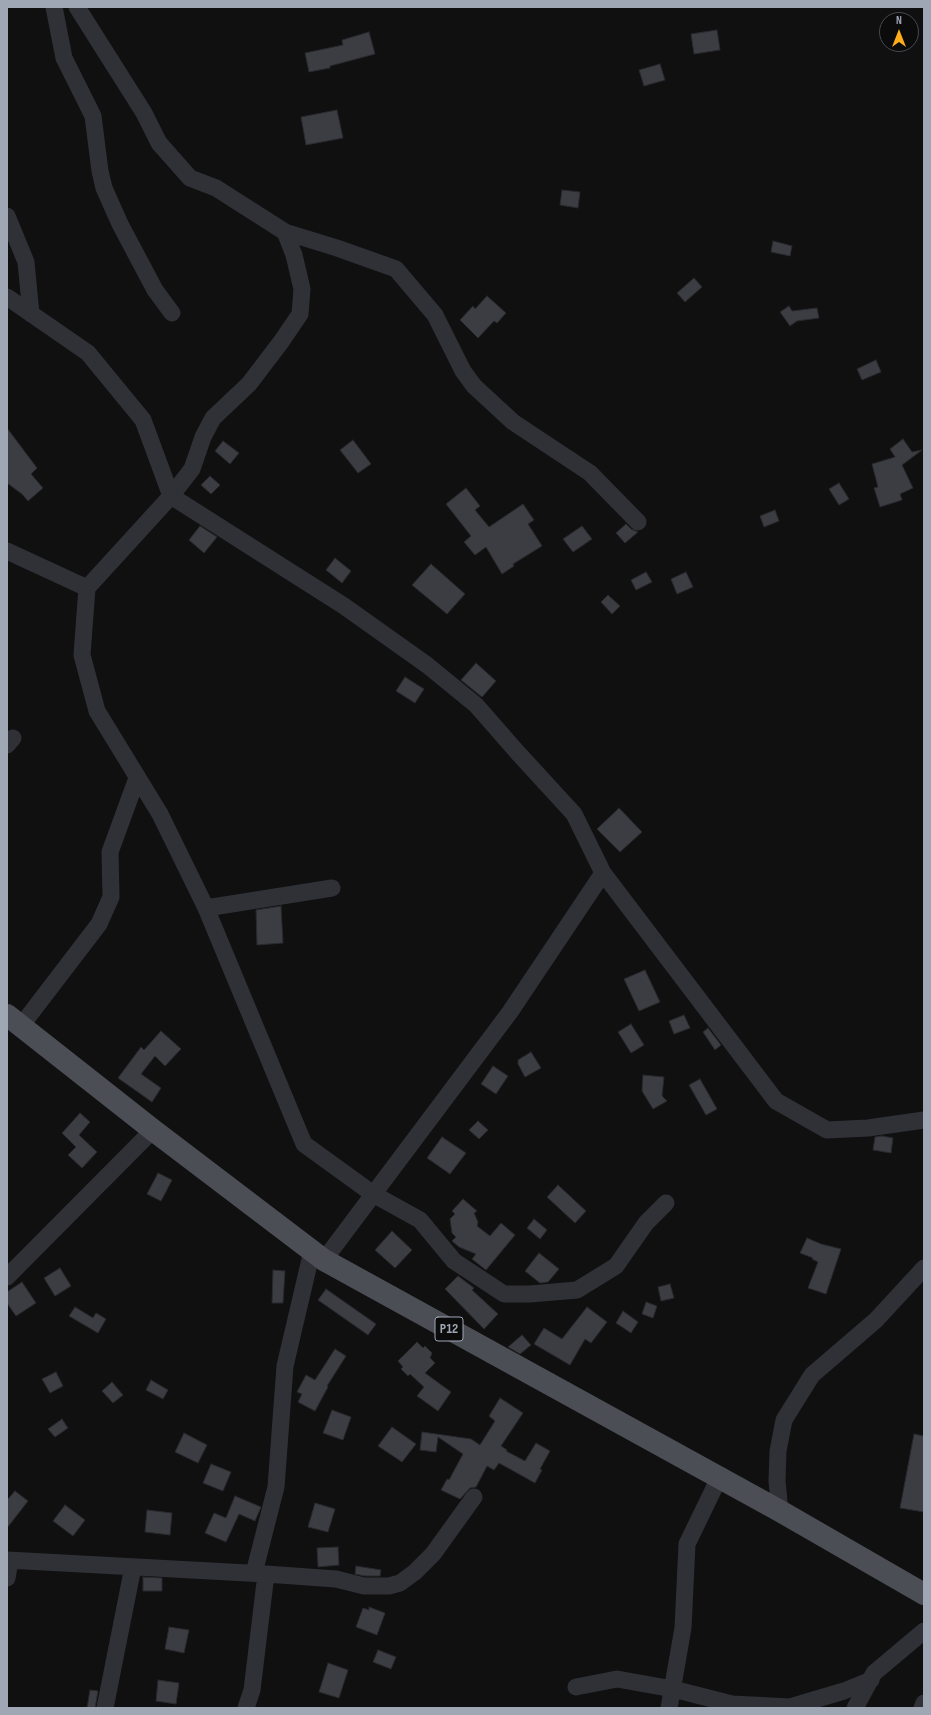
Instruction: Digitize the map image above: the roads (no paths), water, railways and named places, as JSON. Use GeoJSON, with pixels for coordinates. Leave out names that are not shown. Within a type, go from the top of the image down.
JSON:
{"type":"FeatureCollection","features":[{"type":"Feature","properties":{"kind":"main road","name":"P12"},"geometry":{"type":"LineString","coordinates":[[14,1020],[153,1130],[318,1256],[780,1511],[924,1594]]}},
{"type":"Feature","properties":{"kind":"street"},"geometry":{"type":"LineString","coordinates":[[54,7],[64,58],[93,116],[100,171],[104,188],[120,224],[155,290],[172,312]]}},
{"type":"Feature","properties":{"kind":"street"},"geometry":{"type":"LineString","coordinates":[[77,7],[144,113],[159,143],[190,178],[216,188],[285,232],[337,248],[396,269],[435,315],[464,371],[474,386],[513,422],[590,473],[638,522]]}},
{"type":"Feature","properties":{"kind":"street"},"geometry":{"type":"LineString","coordinates":[[7,216],[26,262],[31,314]]}},
{"type":"Feature","properties":{"kind":"street"},"geometry":{"type":"LineString","coordinates":[[285,232],[294,255],[302,289],[300,314],[249,384],[213,418],[203,437],[192,469],[171,496],[87,588],[82,654],[97,711],[160,814],[206,908],[304,1144],[373,1194],[420,1220],[454,1261],[504,1294],[530,1294],[577,1290],[616,1266],[646,1223],[666,1203]]}},
{"type":"Feature","properties":{"kind":"street"},"geometry":{"type":"LineString","coordinates":[[7,297],[88,354],[143,420],[171,496],[344,606],[427,665],[476,705],[574,814],[603,873],[776,1101],[827,1130],[868,1128],[924,1120]]}},
{"type":"Feature","properties":{"kind":"street"},"geometry":{"type":"LineString","coordinates":[[7,551],[87,588]]}},
{"type":"Feature","properties":{"kind":"street"},"geometry":{"type":"LineString","coordinates":[[14,1020],[99,924],[111,897],[110,852],[138,778]]}},
{"type":"Feature","properties":{"kind":"street"},"geometry":{"type":"LineString","coordinates":[[246,1708],[252,1690],[260,1574],[276,1487],[285,1366],[318,1256],[373,1194],[510,1012],[603,873]]}},
{"type":"Feature","properties":{"kind":"street"},"geometry":{"type":"LineString","coordinates":[[206,908],[332,888]]}},
{"type":"Feature","properties":{"kind":"street"},"geometry":{"type":"LineString","coordinates":[[7,1277],[153,1130]]}},
{"type":"Feature","properties":{"kind":"street"},"geometry":{"type":"LineString","coordinates":[[780,1511],[777,1480],[778,1451],[784,1420],[812,1376],[876,1320],[924,1268]]}},
{"type":"Feature","properties":{"kind":"street"},"geometry":{"type":"LineString","coordinates":[[669,1708],[683,1628],[688,1544],[719,1478]]}},
{"type":"Feature","properties":{"kind":"street"},"geometry":{"type":"LineString","coordinates":[[7,1578],[9,1560],[336,1579],[364,1586],[389,1586],[400,1583],[415,1572],[433,1554],[474,1497]]}},
{"type":"Feature","properties":{"kind":"street"},"geometry":{"type":"LineString","coordinates":[[105,1708],[133,1567]]}},
{"type":"Feature","properties":{"kind":"street"},"geometry":{"type":"LineString","coordinates":[[855,1708],[874,1673],[924,1630]]}},
{"type":"Feature","properties":{"kind":"street"},"geometry":{"type":"LineString","coordinates":[[576,1687],[617,1679],[672,1689],[732,1704],[790,1707],[844,1691],[871,1680]]}},
{"type":"Feature","properties":{"kind":"street"},"geometry":{"type":"LineString","coordinates":[[922,1708],[924,1702]]}}]}
